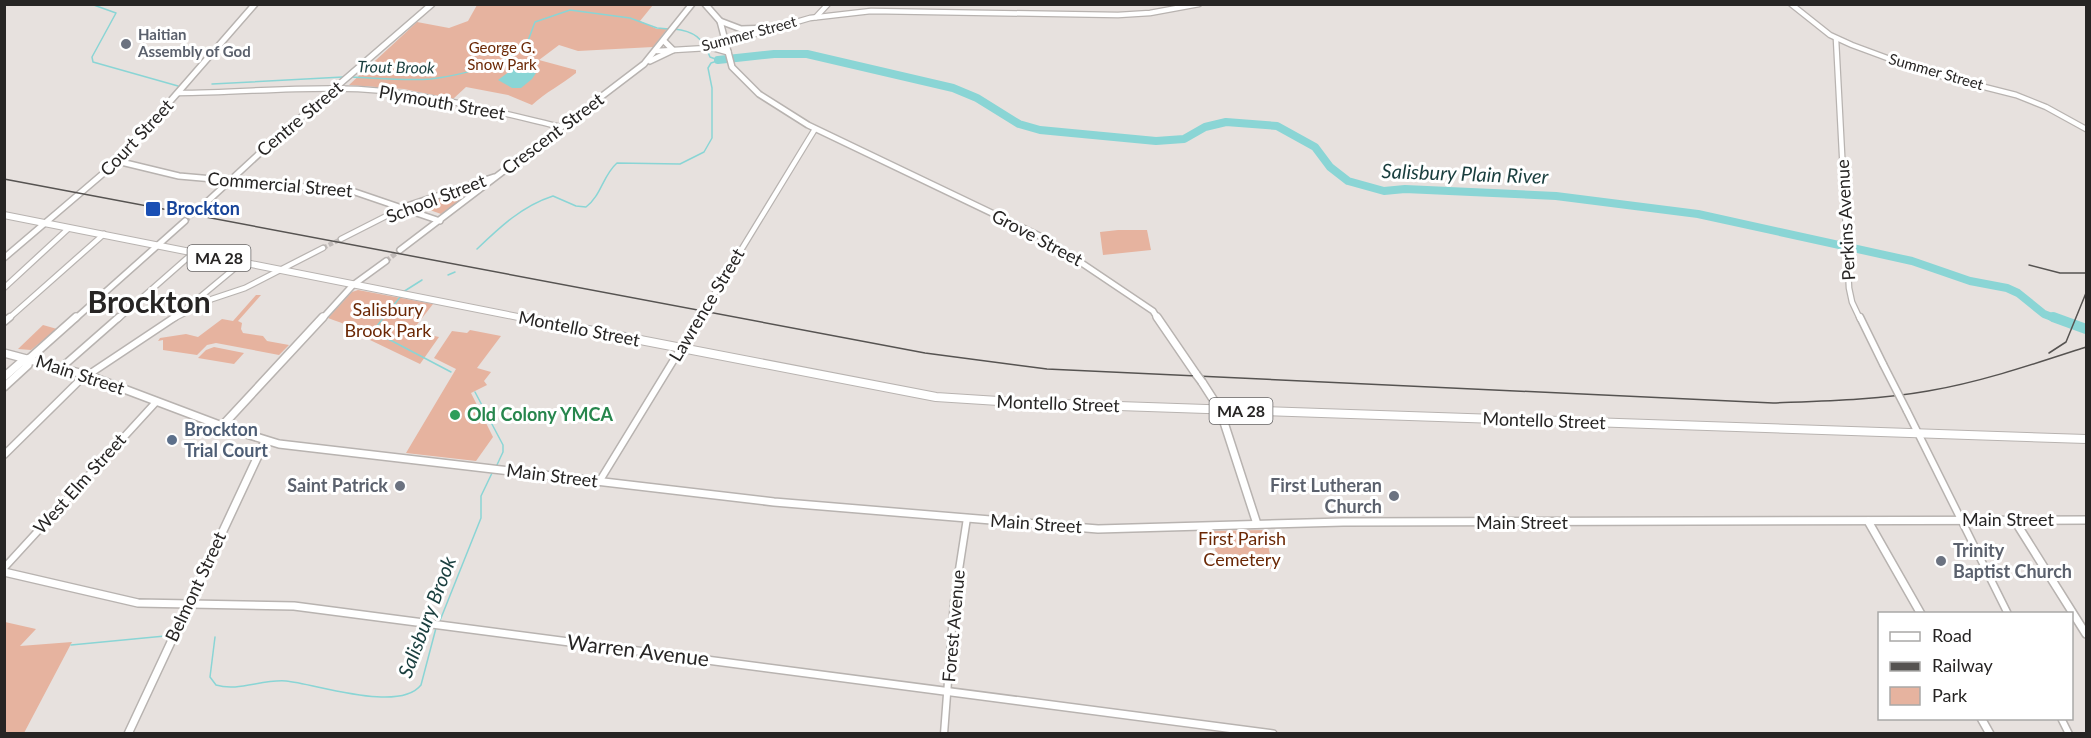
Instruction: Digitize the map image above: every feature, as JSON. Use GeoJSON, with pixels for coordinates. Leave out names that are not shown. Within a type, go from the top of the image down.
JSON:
{"type":"FeatureCollection","features":[{"type":"Feature","properties":{"kind":"main road","name":"Court Street"},"geometry":{"type":"LineString","coordinates":[[4,258],[117,162],[255,4]]}},
{"type":"Feature","properties":{"kind":"main road","name":"Centre Street"},"geometry":{"type":"LineString","coordinates":[[196,212],[261,152],[432,4]]}},
{"type":"Feature","properties":{"kind":"main road","name":"Crescent Street"},"geometry":{"type":"LineString","coordinates":[[400,250],[644,64],[657,51],[692,4]]}},
{"type":"Feature","properties":{"kind":"main road"},"geometry":{"type":"LineString","coordinates":[[705,4],[720,21],[729,57]]}},
{"type":"Feature","properties":{"kind":"main road"},"geometry":{"type":"LineString","coordinates":[[720,21],[741,29],[774,28]]}},
{"type":"Feature","properties":{"kind":"main road"},"geometry":{"type":"LineString","coordinates":[[644,64],[673,50],[664,41]]}},
{"type":"Feature","properties":{"kind":"main road"},"geometry":{"type":"LineString","coordinates":[[710,47],[729,57]]}},
{"type":"Feature","properties":{"kind":"main road","name":"Grove Street"},"geometry":{"type":"LineString","coordinates":[[729,57],[735,72],[759,94],[784,112],[1039,236],[1081,261],[1153,311],[1220,410],[1257,524]]}},
{"type":"Feature","properties":{"kind":"main road","name":"Commercial Street"},"geometry":{"type":"LineString","coordinates":[[117,162],[179,176],[333,188],[366,194],[440,221]]}},
{"type":"Feature","properties":{"kind":"main road","name":"School Street"},"geometry":{"type":"LineString","coordinates":[[404,207],[499,175]]}},
{"type":"Feature","properties":{"kind":"main road","name":"MA 28"},"geometry":{"type":"LineString","coordinates":[[4,215],[46,223]]}},
{"type":"Feature","properties":{"kind":"main road"},"geometry":{"type":"LineString","coordinates":[[4,377],[20,363],[30,358],[185,221]]}},
{"type":"Feature","properties":{"kind":"main road","name":"Montello Street"},"geometry":{"type":"LineString","coordinates":[[46,223],[193,254],[936,397],[1031,404],[2086,439]]}},
{"type":"Feature","properties":{"kind":"main road"},"geometry":{"type":"LineString","coordinates":[[222,426],[353,285],[386,261]]}},
{"type":"Feature","properties":{"kind":"main road","name":"Main Street"},"geometry":{"type":"LineString","coordinates":[[4,353],[30,358],[87,375],[264,441],[774,502],[1098,529],[1257,524],[2086,520]]}},
{"type":"Feature","properties":{"kind":"main road"},"geometry":{"type":"LineString","coordinates":[[4,387],[27,365],[30,358]]}},
{"type":"Feature","properties":{"kind":"main road","name":"Belmont Street"},"geometry":{"type":"LineString","coordinates":[[128,734],[264,441]]}},
{"type":"Feature","properties":{"kind":"main road"},"geometry":{"type":"LineString","coordinates":[[1868,521],[1920,612]]}},
{"type":"Feature","properties":{"kind":"main road"},"geometry":{"type":"LineString","coordinates":[[2015,521],[2072,612]]}},
{"type":"Feature","properties":{"kind":"main road","name":"Warren Avenue"},"geometry":{"type":"LineString","coordinates":[[4,572],[138,603],[294,606],[1273,734]]}},
{"type":"Feature","properties":{"kind":"main road"},"geometry":{"type":"LineString","coordinates":[[2073,613],[2086,634]]}},
{"type":"Feature","properties":{"kind":"main road"},"geometry":{"type":"LineString","coordinates":[[1982,720],[1990,734]]}},
{"type":"Feature","properties":{"kind":"street"},"geometry":{"type":"LineString","coordinates":[[816,17],[828,4]]}},
{"type":"Feature","properties":{"kind":"street","name":"Summer Street"},"geometry":{"type":"LineString","coordinates":[[657,51],[710,47],[816,17],[907,10],[1118,15],[1199,4]]}},
{"type":"Feature","properties":{"kind":"street","name":"Summer Street"},"geometry":{"type":"LineString","coordinates":[[1791,4],[1836,39],[1925,72],[2016,95],[2046,107],[2086,129]]}},
{"type":"Feature","properties":{"kind":"street","name":"Perkins Avenue"},"geometry":{"type":"LineString","coordinates":[[1836,39],[1846,250],[1852,302],[2007,612]]}},
{"type":"Feature","properties":{"kind":"street","name":"Plymouth Street"},"geometry":{"type":"LineString","coordinates":[[178,93],[336,89],[412,95],[561,127]]}},
{"type":"Feature","properties":{"kind":"street","name":"Lawrence Street"},"geometry":{"type":"LineString","coordinates":[[599,482],[815,129]]}},
{"type":"Feature","properties":{"kind":"street","name":"School Street"},"geometry":{"type":"LineString","coordinates":[[341,239],[404,207]]}},
{"type":"Feature","properties":{"kind":"street"},"geometry":{"type":"LineString","coordinates":[[4,288],[69,228]]}},
{"type":"Feature","properties":{"kind":"street"},"geometry":{"type":"LineString","coordinates":[[4,322],[104,234]]}},
{"type":"Feature","properties":{"kind":"street"},"geometry":{"type":"LineString","coordinates":[[181,313],[249,286],[323,248]]}},
{"type":"Feature","properties":{"kind":"street"},"geometry":{"type":"LineString","coordinates":[[62,367],[193,254]]}},
{"type":"Feature","properties":{"kind":"street"},"geometry":{"type":"LineString","coordinates":[[4,455],[87,375],[181,313],[241,262]]}},
{"type":"Feature","properties":{"kind":"street","name":"West Elm Street"},"geometry":{"type":"LineString","coordinates":[[4,568],[156,402]]}},
{"type":"Feature","properties":{"kind":"street","name":"Forest Avenue"},"geometry":{"type":"LineString","coordinates":[[944,734],[954,602],[967,518]]}},
{"type":"Feature","properties":{"kind":"street"},"geometry":{"type":"LineString","coordinates":[[2062,720],[2069,734]]}},
{"type":"Feature","properties":{"kind":"green space","name":"George G. Snow Park"},"geometry":{"type":"Polygon","coordinates":[[[477,5],[653,5],[640,21],[657,29],[667,29],[653,47],[578,51],[559,45],[539,60],[576,70],[576,73],[532,105],[508,95],[466,87],[453,99],[404,89],[349,85],[417,22],[449,28],[468,21],[477,5]]]}},
{"type":"Feature","properties":{"kind":"green space"},"geometry":{"type":"Polygon","coordinates":[[[477,188],[441,214],[416,205],[477,188]]]}},
{"type":"Feature","properties":{"kind":"green space"},"geometry":{"type":"Polygon","coordinates":[[[1147,230],[1151,250],[1103,255],[1100,232],[1147,230]]]}},
{"type":"Feature","properties":{"kind":"green space","name":"Salisbury Brook Park"},"geometry":{"type":"Polygon","coordinates":[[[358,290],[433,304],[412,331],[439,337],[420,364],[370,340],[356,329],[328,318],[352,292],[358,290]]]}},
{"type":"Feature","properties":{"kind":"green space"},"geometry":{"type":"Polygon","coordinates":[[[256,295],[261,295],[238,321],[242,323],[241,329],[243,333],[263,336],[267,341],[289,345],[279,355],[216,343],[207,345],[197,355],[163,350],[163,340],[158,341],[160,338],[186,334],[198,337],[222,319],[233,321],[256,295]]]}},
{"type":"Feature","properties":{"kind":"green space"},"geometry":{"type":"Polygon","coordinates":[[[43,325],[57,329],[31,350],[18,349],[43,325]]]}},
{"type":"Feature","properties":{"kind":"green space","name":"Old Colony YMCA"},"geometry":{"type":"Polygon","coordinates":[[[470,330],[501,336],[477,368],[491,372],[484,381],[487,385],[471,393],[493,437],[476,461],[406,453],[456,369],[434,358],[452,331],[467,333],[470,330]]]}},
{"type":"Feature","properties":{"kind":"green space"},"geometry":{"type":"Polygon","coordinates":[[[214,347],[244,353],[234,364],[198,358],[206,350],[214,347]]]}},
{"type":"Feature","properties":{"kind":"green space","name":"First Parish Cemetery"},"geometry":{"type":"Polygon","coordinates":[[[1265,530],[1273,569],[1219,567],[1211,531],[1265,530]]]}},
{"type":"Feature","properties":{"kind":"green space"},"geometry":{"type":"Polygon","coordinates":[[[5,622],[36,629],[20,646],[72,642],[24,733],[5,733],[5,622]]]}},
{"type":"Feature","properties":{"kind":"water"},"geometry":{"type":"Polygon","coordinates":[[[525,63],[538,70],[532,79],[521,88],[512,88],[498,80],[514,68],[525,63]]]}},
{"type":"Feature","properties":{"kind":"waterway","name":"Trout Brook"},"geometry":{"type":"LineString","coordinates":[[91,4],[116,13],[92,57],[93,62],[178,86]]}},
{"type":"Feature","properties":{"kind":"waterway","name":"Trout Brook"},"geometry":{"type":"LineString","coordinates":[[351,77],[431,79],[482,68],[519,51],[526,44],[535,22],[570,10],[630,18],[657,28],[669,29]]}},
{"type":"Feature","properties":{"kind":"waterway","name":"Trout Brook"},"geometry":{"type":"LineString","coordinates":[[674,29],[697,37],[710,57],[718,60]]}},
{"type":"Feature","properties":{"kind":"waterway","name":"Salisbury Plain River"},"geometry":{"type":"LineString","coordinates":[[718,60],[774,54],[807,54],[953,88],[977,98],[1019,124],[1040,130],[1156,141],[1184,139],[1205,127],[1226,122],[1277,126],[1315,147],[1330,167],[1348,181],[1384,191],[1405,189],[1556,196],[1698,214],[1912,261],[1970,281],[2007,288],[2018,293],[2044,314],[2057,319]]}},
{"type":"Feature","properties":{"kind":"waterway","name":"Salisbury Brook"},"geometry":{"type":"LineString","coordinates":[[477,249],[512,218],[542,200],[553,196],[576,206],[586,207],[617,163],[680,164],[704,152],[712,138],[712,88],[708,68],[711,63],[717,61]]}},
{"type":"Feature","properties":{"kind":"waterway","name":"Trout Brook"},"geometry":{"type":"LineString","coordinates":[[212,84],[343,77]]}},
{"type":"Feature","properties":{"kind":"waterway","name":"Salisbury Brook"},"geometry":{"type":"LineString","coordinates":[[448,275],[455,272]]}},
{"type":"Feature","properties":{"kind":"waterway","name":"Salisbury Brook"},"geometry":{"type":"LineString","coordinates":[[403,292],[422,280]]}},
{"type":"Feature","properties":{"kind":"waterway","name":"Salisbury Brook"},"geometry":{"type":"LineString","coordinates":[[401,296],[373,331],[451,372]]}},
{"type":"Feature","properties":{"kind":"waterway","name":"Salisbury Plain River"},"geometry":{"type":"LineString","coordinates":[[2053,317],[2086,329]]}},
{"type":"Feature","properties":{"kind":"waterway","name":"Salisbury Brook"},"geometry":{"type":"LineString","coordinates":[[475,392],[503,445],[503,452],[496,467]]}},
{"type":"Feature","properties":{"kind":"waterway","name":"Salisbury Brook"},"geometry":{"type":"LineString","coordinates":[[439,623],[481,518],[481,496],[493,471]]}},
{"type":"Feature","properties":{"kind":"waterway","name":"Salisbury Brook"},"geometry":{"type":"LineString","coordinates":[[215,637],[210,677],[216,685],[233,687],[286,681],[357,695],[395,697],[410,693],[421,685],[436,628]]}},
{"type":"Feature","properties":{"kind":"waterway","name":"Salisbury Brook"},"geometry":{"type":"LineString","coordinates":[[71,645],[165,636]]}},
{"type":"Feature","properties":{"kind":"tunnel"},"geometry":{"type":"LineString","coordinates":[[185,221],[196,212]]}},
{"type":"Feature","properties":{"kind":"tunnel"},"geometry":{"type":"LineString","coordinates":[[323,248],[341,239]]}},
{"type":"Feature","properties":{"kind":"tunnel"},"geometry":{"type":"LineString","coordinates":[[386,261],[400,250]]}},
{"type":"Feature","properties":{"kind":"railway"},"geometry":{"type":"LineString","coordinates":[[4,179],[925,353],[1047,369],[1773,403],[1870,398],[1928,391],[1988,378],[2086,347]]}},
{"type":"Feature","properties":{"kind":"railway"},"geometry":{"type":"LineString","coordinates":[[2029,265],[2060,273],[2086,273]]}},
{"type":"Feature","properties":{"kind":"railway"},"geometry":{"type":"LineString","coordinates":[[2049,353],[2066,342],[2086,293]]}},
{"type":"Feature","properties":{"kind":"place","name":"Haitian Assembly of God"},"geometry":{"type":"Point","coordinates":[126,44]}},
{"type":"Feature","properties":{"kind":"place","name":"Brockton"},"geometry":{"type":"Point","coordinates":[153,209]}},
{"type":"Feature","properties":{"kind":"place","name":"Old Colony YMCA"},"geometry":{"type":"Point","coordinates":[455,415]}},
{"type":"Feature","properties":{"kind":"place","name":"Brockton Trial Court"},"geometry":{"type":"Point","coordinates":[172,440]}},
{"type":"Feature","properties":{"kind":"place","name":"Saint Patrick"},"geometry":{"type":"Point","coordinates":[400,486]}},
{"type":"Feature","properties":{"kind":"place","name":"First Lutheran Church"},"geometry":{"type":"Point","coordinates":[1394,496]}},
{"type":"Feature","properties":{"kind":"place","name":"Trinity Baptist Church"},"geometry":{"type":"Point","coordinates":[1941,561]}},
{"type":"Feature","properties":{"kind":"district","name":"Brockton"},"geometry":{"type":"Point","coordinates":[149,303]}}]}
